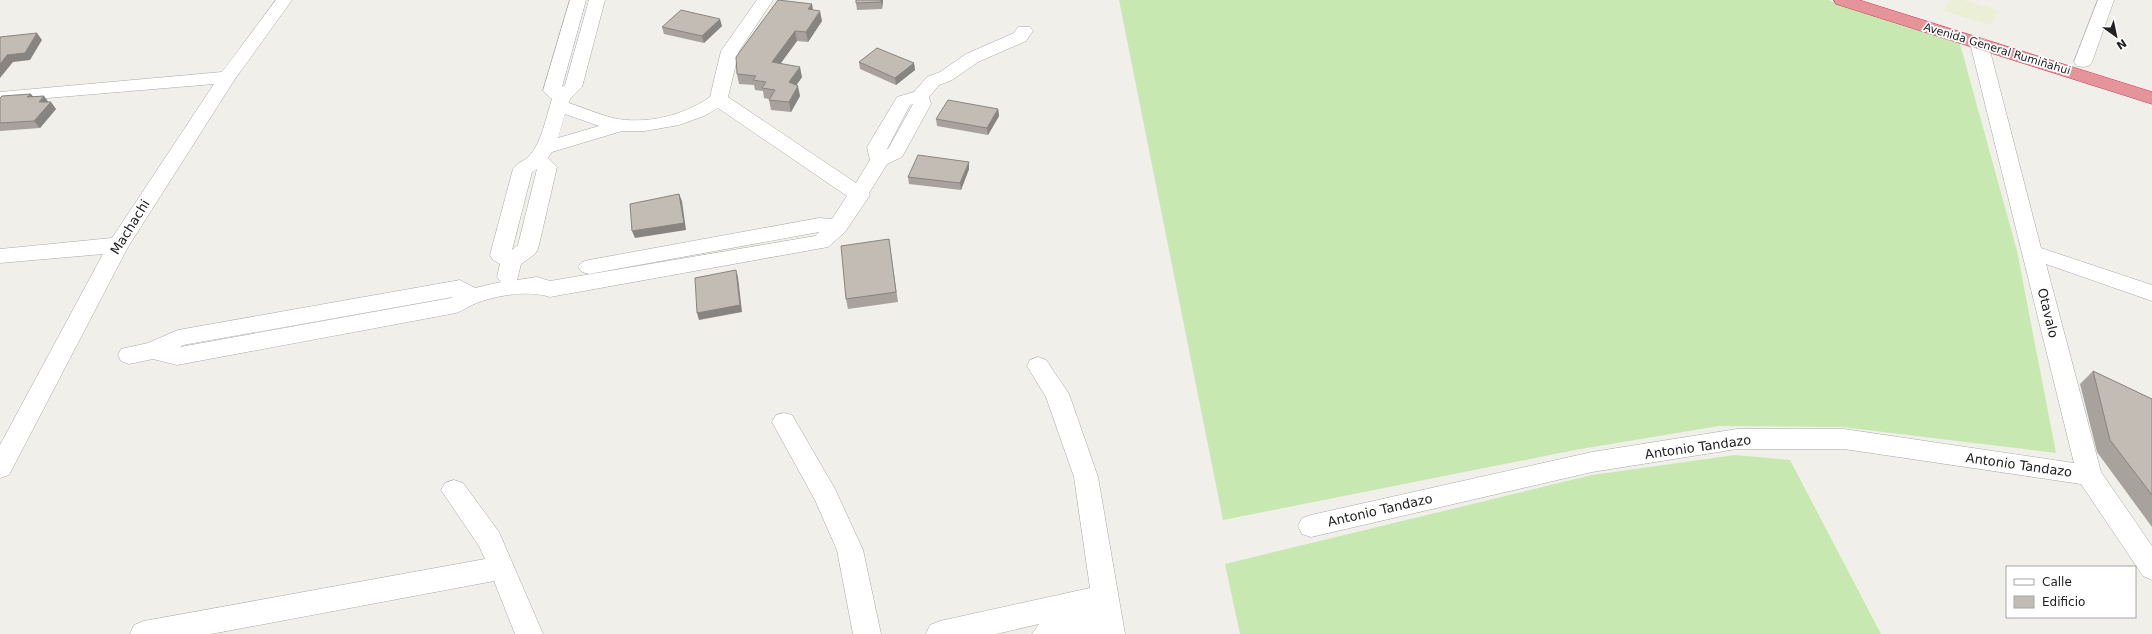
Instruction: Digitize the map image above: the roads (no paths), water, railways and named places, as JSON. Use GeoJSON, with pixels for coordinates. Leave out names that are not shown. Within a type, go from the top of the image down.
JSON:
{"type":"FeatureCollection","features":[{"type":"Feature","properties":{"kind":"highway","name":"Avenida General Rumiñahui"},"geometry":{"type":"LineString","coordinates":[[1842,0],[2152,98]]}},
{"type":"Feature","properties":{"kind":"highway","name":"Avenida General Rumiñahui"},"geometry":{"type":"LineString","coordinates":[[1888,0],[2083,62],[2152,82]]}},
{"type":"Feature","properties":{"kind":"street","name":"Machachi"},"geometry":{"type":"LineString","coordinates":[[0,468],[118,245],[227,77],[284,0]]}},
{"type":"Feature","properties":{"kind":"street"},"geometry":{"type":"LineString","coordinates":[[578,0],[552,91],[560,102],[621,125]]}},
{"type":"Feature","properties":{"kind":"street"},"geometry":{"type":"LineString","coordinates":[[506,289],[511,261],[528,249],[547,167],[541,154],[560,102],[573,87],[597,0]]}},
{"type":"Feature","properties":{"kind":"street"},"geometry":{"type":"LineString","coordinates":[[541,154],[621,125],[642,125],[670,121],[711,106],[718,99],[730,51],[765,0]]}},
{"type":"Feature","properties":{"kind":"street"},"geometry":{"type":"LineString","coordinates":[[2083,62],[2106,0]]}},
{"type":"Feature","properties":{"kind":"street"},"geometry":{"type":"LineString","coordinates":[[129,355],[153,351],[176,356],[456,305],[472,296],[506,289],[537,285],[550,289],[821,242],[838,227],[860,195],[880,160],[895,153],[922,104],[920,96],[933,81],[946,76],[972,58],[1020,37],[1032,29]]}},
{"type":"Feature","properties":{"kind":"street","name":"Otavalo"},"geometry":{"type":"LineString","coordinates":[[1979,43],[2089,475],[2152,568]]}},
{"type":"Feature","properties":{"kind":"street"},"geometry":{"type":"LineString","coordinates":[[0,97],[227,77]]}},
{"type":"Feature","properties":{"kind":"street"},"geometry":{"type":"LineString","coordinates":[[718,99],[860,195]]}},
{"type":"Feature","properties":{"kind":"street"},"geometry":{"type":"LineString","coordinates":[[0,256],[118,245]]}},
{"type":"Feature","properties":{"kind":"street"},"geometry":{"type":"LineString","coordinates":[[2032,252],[2152,293]]}},
{"type":"Feature","properties":{"kind":"street"},"geometry":{"type":"LineString","coordinates":[[1038,366],[1057,394],[1086,477],[1109,617]]}},
{"type":"Feature","properties":{"kind":"street"},"geometry":{"type":"LineString","coordinates":[[784,422],[826,496],[850,550],[867,634]]}},
{"type":"Feature","properties":{"kind":"street","name":"Antonio Tandazo"},"geometry":{"type":"LineString","coordinates":[[1311,526],[1592,462],[1736,439],[1844,439],[2089,475]]}},
{"type":"Feature","properties":{"kind":"street"},"geometry":{"type":"LineString","coordinates":[[454,490],[490,540],[528,634]]}},
{"type":"Feature","properties":{"kind":"street"},"geometry":{"type":"LineString","coordinates":[[144,634],[502,568]]}},
{"type":"Feature","properties":{"kind":"street"},"geometry":{"type":"LineString","coordinates":[[940,634],[1109,617]]}},
{"type":"Feature","properties":{"kind":"street"},"geometry":{"type":"LineString","coordinates":[[1046,634],[1109,617]]}}]}
